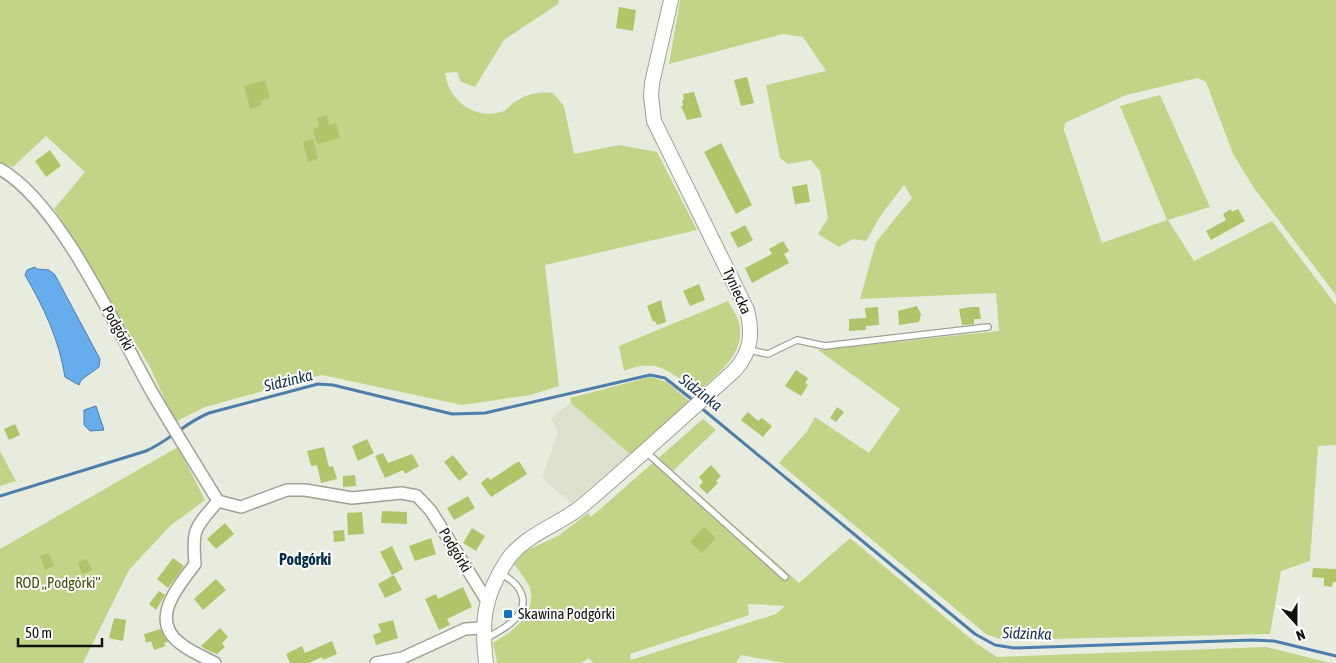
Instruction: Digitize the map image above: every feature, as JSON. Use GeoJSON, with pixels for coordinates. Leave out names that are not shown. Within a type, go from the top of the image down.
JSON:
{"type":"FeatureCollection","features":[{"type":"Feature","properties":{"kind":"street","name":"Tyniecka"},"geometry":{"type":"LineString","coordinates":[[486,663],[483,634],[487,601],[499,574],[517,548],[580,507],[735,370],[748,350],[751,331],[747,310],[654,121],[651,96],[652,83],[671,0]]}},
{"type":"Feature","properties":{"kind":"street","name":"Podgórki"},"geometry":{"type":"LineString","coordinates":[[0,169],[13,178],[40,205],[59,230],[105,304],[181,441],[218,501],[241,506],[287,490],[304,490],[352,498],[401,493],[417,496],[431,510],[487,601]]}},
{"type":"Feature","properties":{"kind":"street"},"geometry":{"type":"LineString","coordinates":[[215,663],[180,644],[166,624],[168,601],[195,564],[192,537],[201,521],[218,501]]}},
{"type":"Feature","properties":{"kind":"street"},"geometry":{"type":"LineString","coordinates":[[376,663],[402,658],[465,629],[483,634]]}},
{"type":"Feature","properties":{"kind":"lane"},"geometry":{"type":"LineString","coordinates":[[748,350],[768,354],[797,340],[825,346],[988,327]]}},
{"type":"Feature","properties":{"kind":"lane"},"geometry":{"type":"LineString","coordinates":[[643,450],[785,577]]}},
{"type":"Feature","properties":{"kind":"lane"},"geometry":{"type":"LineString","coordinates":[[483,634],[511,623],[523,602],[521,591],[515,582],[499,574]]}},
{"type":"Feature","properties":{"kind":"shaded area"},"geometry":{"type":"Polygon","coordinates":[[[571,403],[630,454],[571,503],[542,478],[558,432],[551,418],[571,403]]]}},
{"type":"Feature","properties":{"kind":"green space"},"geometry":{"type":"Polygon","coordinates":[[[0,0],[559,0],[558,4],[504,40],[475,87],[461,82],[457,72],[445,73],[451,91],[457,99],[472,110],[491,114],[503,111],[527,95],[542,92],[553,93],[564,106],[574,154],[619,145],[657,152],[697,230],[545,265],[559,386],[530,395],[462,405],[322,375],[205,407],[175,422],[150,367],[54,209],[85,172],[46,136],[13,167],[0,163],[0,0]]]}},
{"type":"Feature","properties":{"kind":"green space"},"geometry":{"type":"Polygon","coordinates":[[[680,0],[1336,0],[1336,295],[1254,188],[1233,154],[1206,82],[1198,78],[1126,95],[1065,123],[1064,130],[1102,243],[1167,220],[1120,106],[1160,95],[1210,207],[1168,220],[1194,261],[1272,221],[1336,305],[1336,445],[1318,446],[1310,561],[1281,571],[1270,634],[1003,640],[986,634],[779,463],[808,430],[815,417],[869,453],[900,409],[818,350],[999,331],[996,293],[860,299],[876,242],[912,198],[904,185],[881,215],[866,241],[853,239],[839,247],[818,234],[828,218],[820,171],[811,160],[788,164],[780,158],[766,85],[826,71],[803,37],[783,34],[669,64],[680,0]]]}},
{"type":"Feature","properties":{"kind":"green space"},"geometry":{"type":"Polygon","coordinates":[[[728,301],[739,323],[739,344],[729,362],[697,393],[671,373],[655,366],[636,367],[624,371],[619,346],[728,301]]]}},
{"type":"Feature","properties":{"kind":"green space"},"geometry":{"type":"Polygon","coordinates":[[[650,377],[667,382],[690,402],[630,454],[571,403],[570,398],[650,377]]]}},
{"type":"Feature","properties":{"kind":"green space"},"geometry":{"type":"Polygon","coordinates":[[[703,419],[716,430],[673,471],[799,583],[850,538],[976,643],[997,657],[1266,647],[1331,663],[785,663],[741,655],[736,663],[593,663],[589,658],[581,663],[497,663],[493,643],[522,620],[530,605],[529,586],[514,564],[525,551],[558,536],[588,513],[591,517],[703,419]],[[748,604],[749,615],[630,654],[631,660],[776,614],[785,606],[748,604]]]}},
{"type":"Feature","properties":{"kind":"green space","name":"ROD „Podgórki”"},"geometry":{"type":"Polygon","coordinates":[[[178,447],[205,500],[170,526],[129,570],[83,663],[0,663],[0,549],[178,447]]]}},
{"type":"Feature","properties":{"kind":"green space"},"geometry":{"type":"Polygon","coordinates":[[[0,451],[16,481],[0,486],[0,451]]]}},
{"type":"Feature","properties":{"kind":"water"},"geometry":{"type":"Polygon","coordinates":[[[35,267],[37,269],[49,270],[55,275],[100,359],[99,367],[81,380],[79,385],[65,377],[59,350],[50,324],[25,275],[27,270],[35,267]]]}},
{"type":"Feature","properties":{"kind":"water"},"geometry":{"type":"Polygon","coordinates":[[[96,406],[104,430],[90,431],[84,425],[84,410],[96,406]]]}},
{"type":"Feature","properties":{"kind":"building"},"geometry":{"type":"Polygon","coordinates":[[[619,7],[636,10],[633,31],[616,28],[619,7]]]}},
{"type":"Feature","properties":{"kind":"building"},"geometry":{"type":"Polygon","coordinates":[[[747,77],[754,103],[741,106],[734,80],[747,77]]]}},
{"type":"Feature","properties":{"kind":"building"},"geometry":{"type":"Polygon","coordinates":[[[265,80],[270,98],[261,101],[262,105],[250,109],[244,86],[265,80]]]}},
{"type":"Feature","properties":{"kind":"building"},"geometry":{"type":"Polygon","coordinates":[[[694,92],[702,117],[687,120],[681,106],[683,106],[682,100],[684,100],[683,94],[694,92]]]}},
{"type":"Feature","properties":{"kind":"building"},"geometry":{"type":"Polygon","coordinates":[[[327,115],[329,125],[336,123],[340,138],[317,144],[313,129],[319,127],[317,118],[327,115]]]}},
{"type":"Feature","properties":{"kind":"building"},"geometry":{"type":"Polygon","coordinates":[[[313,139],[318,159],[308,162],[303,142],[313,139]]]}},
{"type":"Feature","properties":{"kind":"building"},"geometry":{"type":"Polygon","coordinates":[[[721,143],[752,205],[736,214],[704,152],[721,143]]]}},
{"type":"Feature","properties":{"kind":"building"},"geometry":{"type":"Polygon","coordinates":[[[50,150],[61,166],[46,177],[35,161],[50,150]]]}},
{"type":"Feature","properties":{"kind":"building"},"geometry":{"type":"Polygon","coordinates":[[[807,184],[810,202],[795,204],[792,187],[807,184]]]}},
{"type":"Feature","properties":{"kind":"building"},"geometry":{"type":"Polygon","coordinates":[[[1231,209],[1232,212],[1238,209],[1245,221],[1211,240],[1206,231],[1226,220],[1223,214],[1231,209]]]}},
{"type":"Feature","properties":{"kind":"building"},"geometry":{"type":"Polygon","coordinates":[[[745,225],[753,240],[738,248],[730,233],[745,225]]]}},
{"type":"Feature","properties":{"kind":"building"},"geometry":{"type":"Polygon","coordinates":[[[783,241],[789,251],[784,254],[789,263],[752,283],[745,268],[772,254],[769,249],[783,241]]]}},
{"type":"Feature","properties":{"kind":"building"},"geometry":{"type":"Polygon","coordinates":[[[699,284],[705,300],[690,306],[683,291],[699,284]]]}},
{"type":"Feature","properties":{"kind":"building"},"geometry":{"type":"Polygon","coordinates":[[[661,300],[666,322],[657,325],[655,321],[653,322],[647,306],[661,300]]]}},
{"type":"Feature","properties":{"kind":"building"},"geometry":{"type":"Polygon","coordinates":[[[917,306],[921,314],[919,322],[899,325],[898,311],[917,306]]]}},
{"type":"Feature","properties":{"kind":"building"},"geometry":{"type":"Polygon","coordinates":[[[878,307],[879,325],[866,326],[866,330],[849,331],[849,319],[866,318],[865,308],[878,307]]]}},
{"type":"Feature","properties":{"kind":"building"},"geometry":{"type":"Polygon","coordinates":[[[979,307],[981,319],[974,319],[974,324],[962,325],[959,309],[979,307]]]}},
{"type":"Feature","properties":{"kind":"building"},"geometry":{"type":"Polygon","coordinates":[[[796,370],[808,378],[805,383],[808,385],[801,396],[785,386],[796,370]]]}},
{"type":"Feature","properties":{"kind":"building"},"geometry":{"type":"Polygon","coordinates":[[[837,407],[844,412],[836,422],[830,418],[837,407]]]}},
{"type":"Feature","properties":{"kind":"building"},"geometry":{"type":"Polygon","coordinates":[[[748,412],[758,421],[762,418],[772,426],[763,437],[741,420],[748,412]]]}},
{"type":"Feature","properties":{"kind":"building"},"geometry":{"type":"Polygon","coordinates":[[[15,424],[20,435],[9,440],[4,429],[15,424]]]}},
{"type":"Feature","properties":{"kind":"building"},"geometry":{"type":"Polygon","coordinates":[[[367,439],[374,453],[358,461],[352,446],[367,439]]]}},
{"type":"Feature","properties":{"kind":"building"},"geometry":{"type":"Polygon","coordinates":[[[324,447],[329,467],[333,466],[337,479],[321,483],[317,465],[311,466],[307,451],[324,447]]]}},
{"type":"Feature","properties":{"kind":"building"},"geometry":{"type":"Polygon","coordinates":[[[383,453],[388,463],[412,454],[419,466],[405,474],[403,470],[385,478],[375,456],[383,453]]]}},
{"type":"Feature","properties":{"kind":"building"},"geometry":{"type":"Polygon","coordinates":[[[453,455],[468,474],[459,481],[444,462],[453,455]]]}},
{"type":"Feature","properties":{"kind":"building"},"geometry":{"type":"Polygon","coordinates":[[[519,461],[527,474],[491,497],[481,483],[488,477],[490,480],[519,461]]]}},
{"type":"Feature","properties":{"kind":"building"},"geometry":{"type":"Polygon","coordinates":[[[711,465],[721,476],[716,481],[718,483],[707,494],[699,486],[703,482],[699,477],[711,465]]]}},
{"type":"Feature","properties":{"kind":"building"},"geometry":{"type":"Polygon","coordinates":[[[355,475],[356,486],[343,487],[343,476],[355,475]]]}},
{"type":"Feature","properties":{"kind":"building"},"geometry":{"type":"Polygon","coordinates":[[[468,496],[475,508],[454,520],[447,508],[468,496]]]}},
{"type":"Feature","properties":{"kind":"building"},"geometry":{"type":"Polygon","coordinates":[[[382,511],[407,512],[407,524],[381,523],[382,511]]]}},
{"type":"Feature","properties":{"kind":"building"},"geometry":{"type":"Polygon","coordinates":[[[362,512],[364,534],[348,535],[347,513],[362,512]]]}},
{"type":"Feature","properties":{"kind":"building"},"geometry":{"type":"Polygon","coordinates":[[[225,523],[234,534],[216,549],[207,539],[225,523]]]}},
{"type":"Feature","properties":{"kind":"building"},"geometry":{"type":"Polygon","coordinates":[[[704,527],[716,538],[702,553],[690,542],[704,527]]]}},
{"type":"Feature","properties":{"kind":"building"},"geometry":{"type":"Polygon","coordinates":[[[472,528],[485,536],[476,551],[463,543],[472,528]]]}},
{"type":"Feature","properties":{"kind":"building"},"geometry":{"type":"Polygon","coordinates":[[[344,530],[345,541],[334,542],[333,531],[344,530]]]}},
{"type":"Feature","properties":{"kind":"building"},"geometry":{"type":"Polygon","coordinates":[[[431,538],[436,554],[415,561],[409,546],[431,538]]]}},
{"type":"Feature","properties":{"kind":"building"},"geometry":{"type":"Polygon","coordinates":[[[392,546],[403,569],[392,575],[380,552],[392,546]]]}},
{"type":"Feature","properties":{"kind":"building"},"geometry":{"type":"Polygon","coordinates":[[[49,553],[54,566],[45,570],[40,556],[49,553]]]}},
{"type":"Feature","properties":{"kind":"building"},"geometry":{"type":"Polygon","coordinates":[[[173,558],[184,566],[168,588],[157,579],[173,558]]]}},
{"type":"Feature","properties":{"kind":"building"},"geometry":{"type":"Polygon","coordinates":[[[87,559],[92,570],[82,574],[78,562],[87,559]]]}},
{"type":"Feature","properties":{"kind":"building"},"geometry":{"type":"Polygon","coordinates":[[[1313,568],[1336,569],[1336,582],[1333,582],[1332,587],[1324,586],[1324,578],[1312,577],[1313,568]]]}},
{"type":"Feature","properties":{"kind":"building"},"geometry":{"type":"Polygon","coordinates":[[[394,575],[402,590],[385,598],[378,584],[394,575]]]}},
{"type":"Feature","properties":{"kind":"building"},"geometry":{"type":"Polygon","coordinates":[[[216,579],[226,590],[203,610],[194,599],[216,579]]]}},
{"type":"Feature","properties":{"kind":"building"},"geometry":{"type":"Polygon","coordinates":[[[463,587],[472,607],[447,619],[450,625],[439,630],[425,599],[436,594],[438,599],[463,587]]]}},
{"type":"Feature","properties":{"kind":"building"},"geometry":{"type":"Polygon","coordinates":[[[159,591],[165,595],[156,610],[149,604],[159,591]]]}},
{"type":"Feature","properties":{"kind":"building"},"geometry":{"type":"Polygon","coordinates":[[[114,618],[126,620],[123,641],[109,638],[114,618]]]}},
{"type":"Feature","properties":{"kind":"building"},"geometry":{"type":"Polygon","coordinates":[[[393,620],[398,638],[376,645],[373,635],[381,632],[378,624],[393,620]]]}},
{"type":"Feature","properties":{"kind":"building"},"geometry":{"type":"Polygon","coordinates":[[[220,628],[228,637],[222,643],[225,647],[217,654],[201,646],[220,628]]]}},
{"type":"Feature","properties":{"kind":"building"},"geometry":{"type":"Polygon","coordinates":[[[161,629],[168,642],[164,643],[166,646],[154,650],[151,641],[146,643],[144,634],[161,629]]]}},
{"type":"Feature","properties":{"kind":"building"},"geometry":{"type":"Polygon","coordinates":[[[332,641],[337,654],[323,660],[322,657],[309,663],[290,663],[286,654],[302,646],[305,653],[332,641]]]}},
{"type":"Feature","properties":{"kind":"waterway","name":"Sidzinka"},"geometry":{"type":"LineString","coordinates":[[0,496],[146,451],[209,413],[318,384],[333,385],[452,414],[485,413],[650,375],[665,378],[694,401]]}},
{"type":"Feature","properties":{"kind":"waterway","name":"Sidzinka"},"geometry":{"type":"LineString","coordinates":[[700,407],[975,634],[995,645],[1014,648],[1253,640],[1274,641],[1336,656]]}},
{"type":"Feature","properties":{"kind":"place","name":"Skawina Podgórki"},"geometry":{"type":"Point","coordinates":[508,614]}},
{"type":"Feature","properties":{"kind":"district","name":"Podgórki"},"geometry":{"type":"Point","coordinates":[305,559]}}]}
